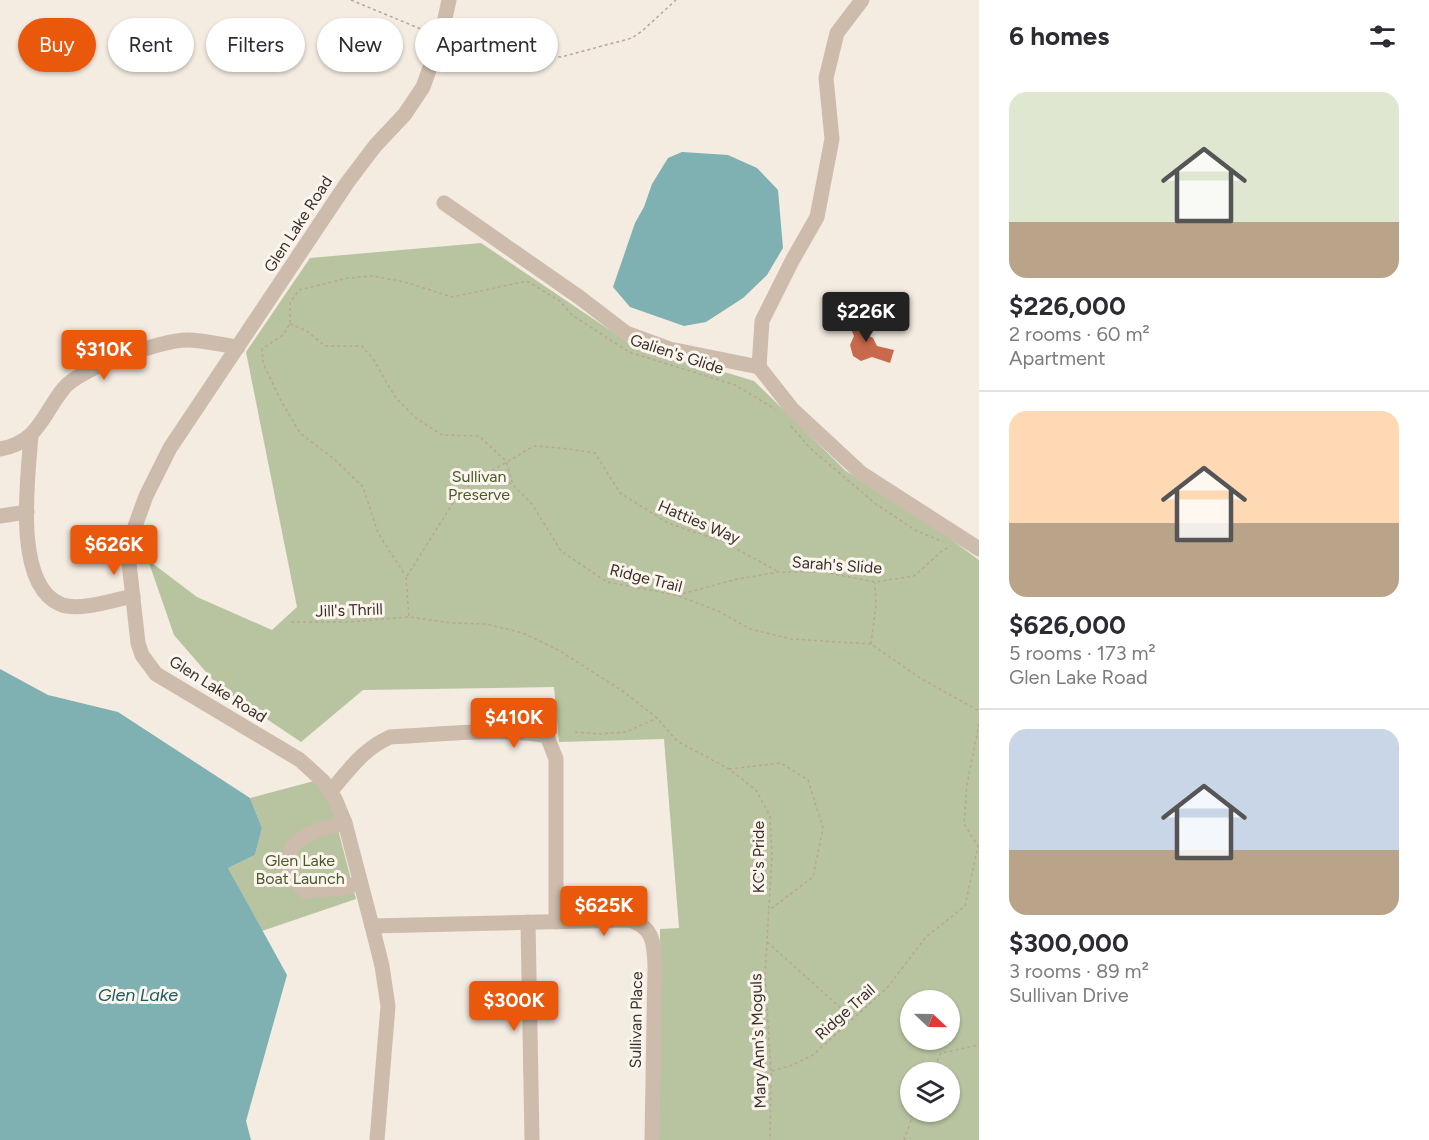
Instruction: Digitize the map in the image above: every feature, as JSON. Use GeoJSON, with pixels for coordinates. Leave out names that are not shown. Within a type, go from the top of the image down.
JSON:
{"type":"FeatureCollection","features":[{"type":"Feature","properties":{"kind":"street","name":"Glen Lake Road"},"geometry":{"type":"LineString","coordinates":[[445,18],[449,0]]}},
{"type":"Feature","properties":{"kind":"street"},"geometry":{"type":"LineString","coordinates":[[759,367],[762,321],[817,217],[832,139],[826,78],[837,33],[862,0]]}},
{"type":"Feature","properties":{"kind":"street","name":"Glen Lake Road"},"geometry":{"type":"LineString","coordinates":[[377,1140],[388,1006],[382,966],[345,823],[323,781],[300,760],[156,674],[142,655],[138,643],[129,563],[133,532],[146,496],[170,448],[347,183],[375,146],[405,114],[423,87],[428,72]]}},
{"type":"Feature","properties":{"kind":"street"},"geometry":{"type":"LineString","coordinates":[[444,203],[570,290],[626,333],[670,349],[759,367],[792,409],[861,473],[979,549]]}},
{"type":"Feature","properties":{"kind":"street"},"geometry":{"type":"LineString","coordinates":[[0,449],[10,447],[31,436],[65,386],[89,369],[186,340],[238,347]]}},
{"type":"Feature","properties":{"kind":"street"},"geometry":{"type":"LineString","coordinates":[[31,436],[27,512],[28,544],[34,576],[43,591],[59,604],[70,606],[90,605],[133,596]]}},
{"type":"Feature","properties":{"kind":"street"},"geometry":{"type":"LineString","coordinates":[[0,516],[27,512]]}},
{"type":"Feature","properties":{"kind":"street"},"geometry":{"type":"LineString","coordinates":[[330,792],[374,744],[390,737],[508,733],[547,736],[556,759],[556,922]]}},
{"type":"Feature","properties":{"kind":"street"},"geometry":{"type":"LineString","coordinates":[[345,823],[314,831],[301,838],[291,848],[291,869],[294,879],[305,891],[342,888],[360,883]]}},
{"type":"Feature","properties":{"kind":"street","name":"Sullivan Place"},"geometry":{"type":"LineString","coordinates":[[372,926],[630,920],[639,923],[648,931],[653,940],[656,964],[652,1140]]}},
{"type":"Feature","properties":{"kind":"street"},"geometry":{"type":"LineString","coordinates":[[528,922],[532,1140]]}},
{"type":"Feature","properties":{"kind":"path"},"geometry":{"type":"LineString","coordinates":[[351,0],[415,26]]}},
{"type":"Feature","properties":{"kind":"path"},"geometry":{"type":"LineString","coordinates":[[558,57],[632,38],[642,32],[676,0]]}},
{"type":"Feature","properties":{"kind":"path","name":"Galien's Glide"},"geometry":{"type":"LineString","coordinates":[[290,324],[290,303],[299,290],[348,278],[373,276],[405,282],[452,297],[527,281],[560,301],[572,315],[629,352],[735,385],[778,411]]}},
{"type":"Feature","properties":{"kind":"path"},"geometry":{"type":"LineString","coordinates":[[409,617],[406,577],[378,533],[363,487],[334,459],[300,433],[263,363],[262,348],[283,335],[290,324],[307,331],[325,346],[362,346],[374,360],[395,397],[416,418],[442,435],[479,436],[506,461]]}},
{"type":"Feature","properties":{"kind":"path","name":"Sarah's Slide"},"geometry":{"type":"LineString","coordinates":[[676,595],[738,579],[779,572],[823,572],[875,582],[914,576],[952,546],[915,531],[876,504],[810,448],[791,426]]}},
{"type":"Feature","properties":{"kind":"path","name":"Hatties Way"},"geometry":{"type":"LineString","coordinates":[[406,577],[458,495],[485,473],[534,446],[596,453],[620,493],[668,523],[724,542],[779,572]]}},
{"type":"Feature","properties":{"kind":"path","name":"Ridge Trail"},"geometry":{"type":"LineString","coordinates":[[506,461],[513,485],[532,504],[561,551],[607,582],[676,595],[718,611],[750,629],[791,639],[871,644]]}},
{"type":"Feature","properties":{"kind":"path"},"geometry":{"type":"LineString","coordinates":[[485,473],[513,485]]}},
{"type":"Feature","properties":{"kind":"path"},"geometry":{"type":"LineString","coordinates":[[875,582],[876,604],[871,644],[920,678],[979,711]]}},
{"type":"Feature","properties":{"kind":"path","name":"Jill's Thrill"},"geometry":{"type":"LineString","coordinates":[[291,622],[348,622],[409,617],[486,624],[523,633],[560,651],[624,692],[657,718]]}},
{"type":"Feature","properties":{"kind":"path"},"geometry":{"type":"LineString","coordinates":[[575,732],[598,734],[626,732],[657,718]]}},
{"type":"Feature","properties":{"kind":"path","name":"KC's Pride"},"geometry":{"type":"LineString","coordinates":[[657,718],[677,741],[729,769],[756,790],[770,816],[772,855],[766,942]]}},
{"type":"Feature","properties":{"kind":"path","name":"Ridge Trail"},"geometry":{"type":"LineString","coordinates":[[771,1071],[813,1055],[887,988],[926,937],[965,906],[978,846],[964,824],[967,784],[979,724]]}},
{"type":"Feature","properties":{"kind":"path"},"geometry":{"type":"LineString","coordinates":[[729,769],[781,763],[808,780],[823,828],[813,877],[767,912]]}},
{"type":"Feature","properties":{"kind":"path"},"geometry":{"type":"LineString","coordinates":[[766,942],[853,1020]]}},
{"type":"Feature","properties":{"kind":"path","name":"Mary Ann's Moguls"},"geometry":{"type":"LineString","coordinates":[[766,942],[765,975],[771,1071],[770,1140]]}},
{"type":"Feature","properties":{"kind":"path"},"geometry":{"type":"LineString","coordinates":[[937,1062],[941,1053],[979,1045]]}},
{"type":"Feature","properties":{"kind":"path"},"geometry":{"type":"LineString","coordinates":[[904,1140],[910,1122]]}},
{"type":"Feature","properties":{"kind":"green space","name":"Sullivan Preserve"},"geometry":{"type":"Polygon","coordinates":[[[481,243],[629,343],[754,381],[846,471],[945,535],[979,560],[979,1140],[659,1140],[660,929],[679,928],[664,739],[559,742],[554,687],[363,690],[301,742],[219,687],[174,635],[148,560],[197,597],[272,630],[297,607],[246,352],[310,258],[481,243]]]}},
{"type":"Feature","properties":{"kind":"green space","name":"Glen Lake Boat Launch"},"geometry":{"type":"Polygon","coordinates":[[[314,781],[325,791],[334,814],[356,899],[262,931],[228,868],[255,855],[262,828],[250,798],[314,781]]]}},
{"type":"Feature","properties":{"kind":"water"},"geometry":{"type":"Polygon","coordinates":[[[682,152],[728,155],[757,168],[778,190],[783,248],[767,275],[743,298],[706,322],[684,326],[630,307],[613,287],[635,223],[644,207],[652,184],[668,158],[682,152]]]}},
{"type":"Feature","properties":{"kind":"water","name":"Glen Lake"},"geometry":{"type":"Polygon","coordinates":[[[0,669],[48,695],[118,712],[250,798],[262,828],[255,855],[228,868],[287,975],[246,1121],[251,1140],[0,1140],[0,669]]]}},
{"type":"Feature","properties":{"kind":"building"},"geometry":{"type":"Polygon","coordinates":[[[857,312],[865,334],[873,338],[877,346],[894,350],[890,363],[872,357],[861,361],[853,356],[850,345],[854,336],[846,316],[857,312]]]}}]}
